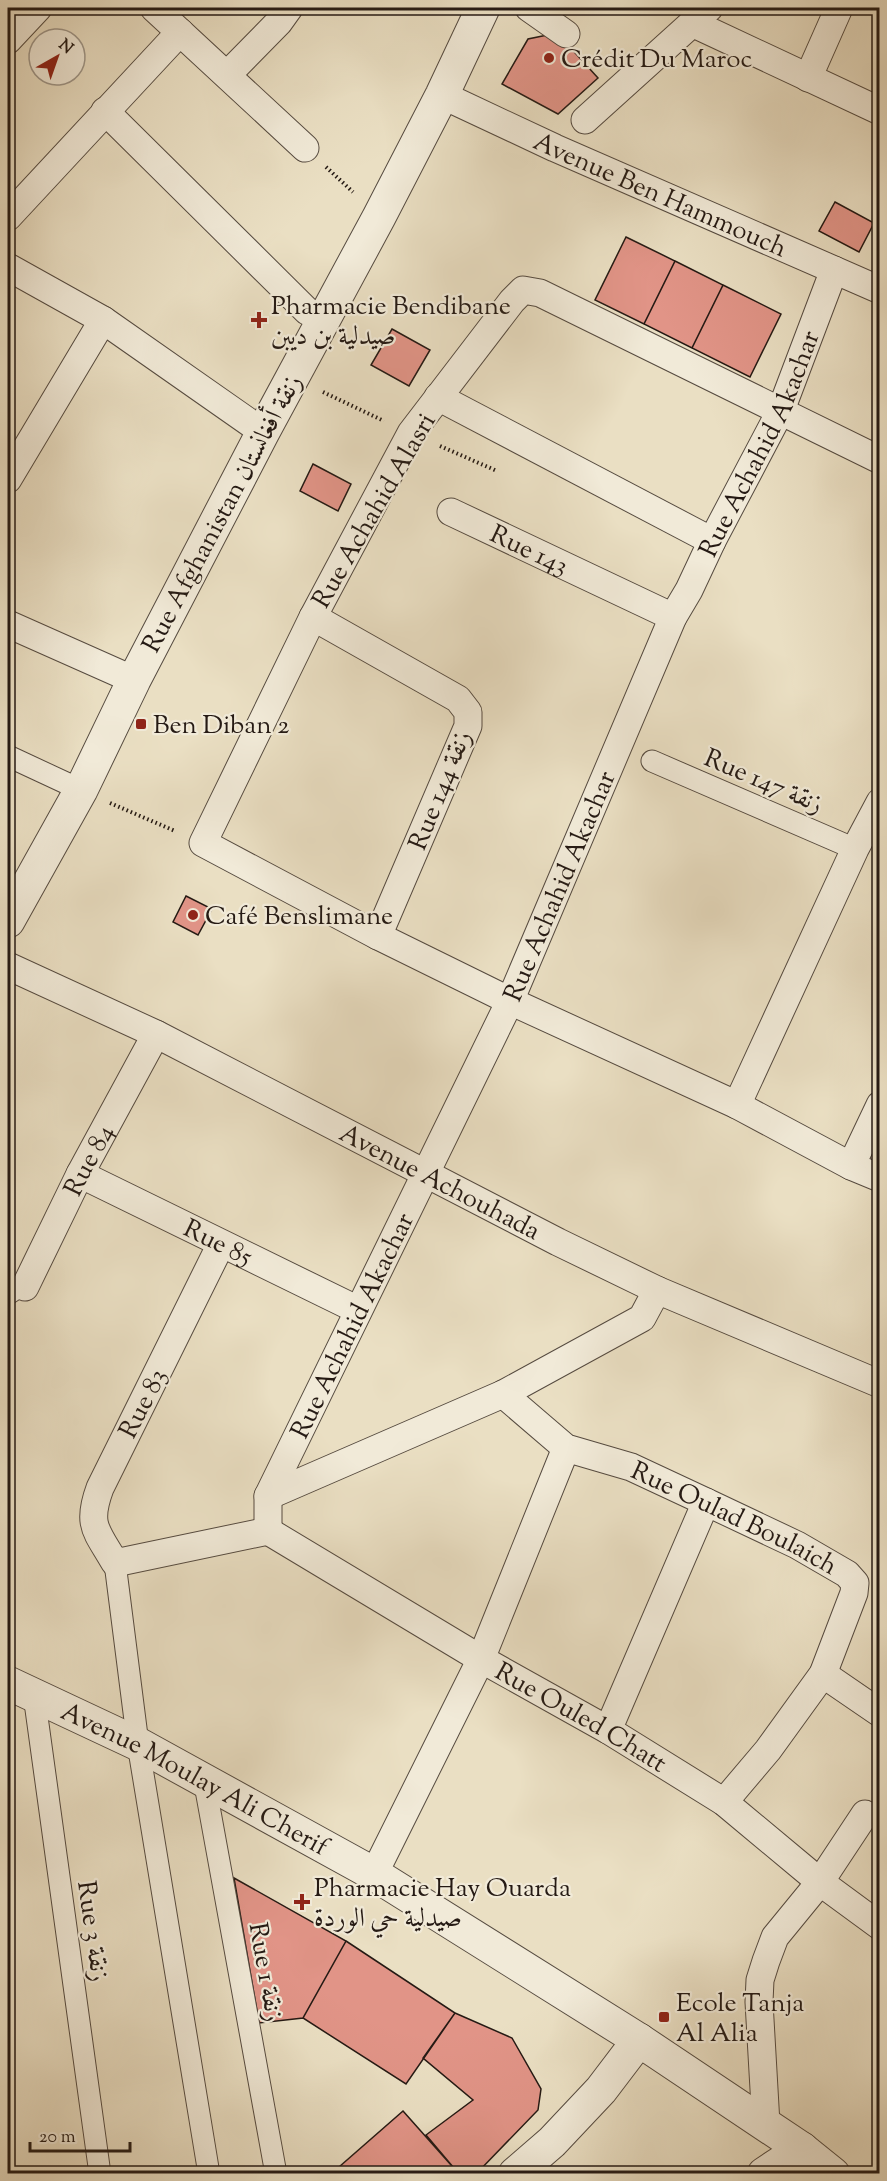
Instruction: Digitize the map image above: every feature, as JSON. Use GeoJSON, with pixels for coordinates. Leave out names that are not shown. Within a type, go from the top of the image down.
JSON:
{"type":"FeatureCollection","features":[{"type":"Feature","properties":{"kind":"street"},"geometry":{"type":"LineString","coordinates":[[8,40],[38,8]]}},
{"type":"Feature","properties":{"kind":"street"},"geometry":{"type":"LineString","coordinates":[[154,8],[305,148]]}},
{"type":"Feature","properties":{"kind":"street"},"geometry":{"type":"LineString","coordinates":[[227,75],[279,22],[289,8]]}},
{"type":"Feature","properties":{"kind":"street","name":"Rue Afghanistan زنقة أفغانستان"},"geometry":{"type":"LineString","coordinates":[[8,921],[81,790],[134,680],[442,95],[483,8]]}},
{"type":"Feature","properties":{"kind":"street"},"geometry":{"type":"LineString","coordinates":[[529,8],[566,34]]}},
{"type":"Feature","properties":{"kind":"street"},"geometry":{"type":"LineString","coordinates":[[808,78],[839,8]]}},
{"type":"Feature","properties":{"kind":"street"},"geometry":{"type":"LineString","coordinates":[[585,120],[701,15],[808,78],[879,111]]}},
{"type":"Feature","properties":{"kind":"street"},"geometry":{"type":"LineString","coordinates":[[8,217],[180,32]]}},
{"type":"Feature","properties":{"kind":"street","name":"Avenue Ben Hammouch"},"geometry":{"type":"LineString","coordinates":[[442,95],[555,148],[879,290]]}},
{"type":"Feature","properties":{"kind":"street"},"geometry":{"type":"LineString","coordinates":[[105,111],[307,310],[324,320]]}},
{"type":"Feature","properties":{"kind":"street"},"geometry":{"type":"LineString","coordinates":[[8,267],[103,320],[263,432]]}},
{"type":"Feature","properties":{"kind":"street","name":"Rue Achahid Akachar"},"geometry":{"type":"LineString","coordinates":[[268,1531],[268,1496],[358,1310],[428,1173],[510,1001],[673,617],[690,590],[712,541],[781,410],[834,270]]}},
{"type":"Feature","properties":{"kind":"street","name":"Rue Achahid Alasri"},"geometry":{"type":"LineString","coordinates":[[203,843],[313,617],[411,433],[512,301],[523,290],[540,293],[879,460]]}},
{"type":"Feature","properties":{"kind":"street"},"geometry":{"type":"LineString","coordinates":[[8,479],[103,320]]}},
{"type":"Feature","properties":{"kind":"street"},"geometry":{"type":"LineString","coordinates":[[438,397],[712,541]]}},
{"type":"Feature","properties":{"kind":"street","name":"Rue 143"},"geometry":{"type":"LineString","coordinates":[[451,512],[673,617]]}},
{"type":"Feature","properties":{"kind":"street","name":"Rue 144 زنقة"},"geometry":{"type":"LineString","coordinates":[[313,617],[458,699],[468,712],[468,726],[378,936]]}},
{"type":"Feature","properties":{"kind":"street"},"geometry":{"type":"LineString","coordinates":[[8,624],[134,680]]}},
{"type":"Feature","properties":{"kind":"street"},"geometry":{"type":"LineString","coordinates":[[8,756],[81,790]]}},
{"type":"Feature","properties":{"kind":"street","name":"Rue 147 زنقة"},"geometry":{"type":"LineString","coordinates":[[652,761],[855,849]]}},
{"type":"Feature","properties":{"kind":"street"},"geometry":{"type":"LineString","coordinates":[[737,1105],[879,802]]}},
{"type":"Feature","properties":{"kind":"street"},"geometry":{"type":"LineString","coordinates":[[203,843],[378,936],[510,1001],[737,1105],[851,1166],[879,1178]]}},
{"type":"Feature","properties":{"kind":"street","name":"Avenue Achouhada"},"geometry":{"type":"LineString","coordinates":[[8,966],[156,1034],[558,1242],[657,1290],[879,1384]]}},
{"type":"Feature","properties":{"kind":"street","name":"Rue 84"},"geometry":{"type":"LineString","coordinates":[[16,1293],[156,1034]]}},
{"type":"Feature","properties":{"kind":"street"},"geometry":{"type":"LineString","coordinates":[[851,1166],[879,1105]]}},
{"type":"Feature","properties":{"kind":"street","name":"Rue 85"},"geometry":{"type":"LineString","coordinates":[[80,1174],[358,1310]]}},
{"type":"Feature","properties":{"kind":"street","name":"Rue 83"},"geometry":{"type":"LineString","coordinates":[[115,1563],[92,1522],[94,1504],[221,1244]]}},
{"type":"Feature","properties":{"kind":"street","name":"Rue Achahid Akachar"},"geometry":{"type":"LineString","coordinates":[[268,1496],[503,1394],[642,1318],[657,1290]]}},
{"type":"Feature","properties":{"kind":"street"},"geometry":{"type":"LineString","coordinates":[[374,1874],[481,1659],[566,1448],[503,1394]]}},
{"type":"Feature","properties":{"kind":"street","name":"Rue Oulad Boulaich"},"geometry":{"type":"LineString","coordinates":[[566,1448],[631,1467],[706,1502],[797,1545],[841,1570],[855,1583],[852,1601],[823,1674],[768,1750],[724,1802]]}},
{"type":"Feature","properties":{"kind":"street"},"geometry":{"type":"LineString","coordinates":[[608,1730],[706,1502]]}},
{"type":"Feature","properties":{"kind":"street"},"geometry":{"type":"LineString","coordinates":[[209,2174],[138,1744],[115,1563],[268,1531]]}},
{"type":"Feature","properties":{"kind":"street","name":"Rue Ouled Chatt"},"geometry":{"type":"LineString","coordinates":[[268,1531],[481,1659],[608,1730],[724,1802],[820,1882],[879,1926]]}},
{"type":"Feature","properties":{"kind":"street"},"geometry":{"type":"LineString","coordinates":[[823,1674],[879,1713]]}},
{"type":"Feature","properties":{"kind":"street","name":"Avenue Moulay Ali Cherif"},"geometry":{"type":"LineString","coordinates":[[21,1689],[138,1744],[374,1874],[639,2040],[766,2124],[833,2174]]}},
{"type":"Feature","properties":{"kind":"street","name":"Rue 3 زنقة"},"geometry":{"type":"LineString","coordinates":[[21,1689],[100,2174]]}},
{"type":"Feature","properties":{"kind":"street","name":"Rue 1 زنقة"},"geometry":{"type":"LineString","coordinates":[[204,1779],[276,2174]]}},
{"type":"Feature","properties":{"kind":"street"},"geometry":{"type":"LineString","coordinates":[[766,2124],[759,2013],[760,1980],[775,1937],[820,1882],[865,1814]]}},
{"type":"Feature","properties":{"kind":"street"},"geometry":{"type":"LineString","coordinates":[[515,2174],[552,2142],[601,2090],[639,2040]]}},
{"type":"Feature","properties":{"kind":"street"},"geometry":{"type":"LineString","coordinates":[[764,2174],[802,2149]]}},
{"type":"Feature","properties":{"kind":"path"},"geometry":{"type":"LineString","coordinates":[[305,148],[379,217]]}},
{"type":"Feature","properties":{"kind":"path"},"geometry":{"type":"LineString","coordinates":[[81,790],[203,843]]}},
{"type":"Feature","properties":{"kind":"building","name":"Crédit Du Maroc"},"geometry":{"type":"Polygon","coordinates":[[[557,33],[598,78],[558,114],[502,84],[528,39],[557,33]]]}},
{"type":"Feature","properties":{"kind":"building"},"geometry":{"type":"Polygon","coordinates":[[[835,202],[874,223],[859,252],[819,231],[835,202]]]}},
{"type":"Feature","properties":{"kind":"building"},"geometry":{"type":"Polygon","coordinates":[[[626,237],[675,261],[644,324],[595,300],[626,237]]]}},
{"type":"Feature","properties":{"kind":"building"},"geometry":{"type":"Polygon","coordinates":[[[675,261],[723,285],[692,348],[644,324],[675,261]]]}},
{"type":"Feature","properties":{"kind":"building"},"geometry":{"type":"Polygon","coordinates":[[[723,285],[781,314],[750,377],[692,348],[723,285]]]}},
{"type":"Feature","properties":{"kind":"building"},"geometry":{"type":"Polygon","coordinates":[[[392,329],[430,350],[409,386],[371,365],[392,329]]]}},
{"type":"Feature","properties":{"kind":"building"},"geometry":{"type":"Polygon","coordinates":[[[313,464],[351,484],[338,511],[300,491],[313,464]]]}},
{"type":"Feature","properties":{"kind":"building","name":"Café Benslimane"},"geometry":{"type":"Polygon","coordinates":[[[186,896],[212,909],[198,935],[173,922],[186,896]]]}},
{"type":"Feature","properties":{"kind":"building"},"geometry":{"type":"Polygon","coordinates":[[[234,1878],[346,1941],[303,2018],[259,2023],[234,1878]]]}},
{"type":"Feature","properties":{"kind":"building"},"geometry":{"type":"Polygon","coordinates":[[[346,1941],[455,2013],[406,2084],[303,2018],[346,1941]]]}},
{"type":"Feature","properties":{"kind":"building"},"geometry":{"type":"Polygon","coordinates":[[[455,2013],[512,2038],[541,2089],[538,2110],[476,2174],[459,2174],[426,2135],[473,2100],[423,2058],[455,2013]]]}},
{"type":"Feature","properties":{"kind":"building"},"geometry":{"type":"Polygon","coordinates":[[[403,2111],[459,2174],[331,2174],[403,2111]]]}},
{"type":"Feature","properties":{"kind":"place","name":"Crédit Du Maroc"},"geometry":{"type":"Point","coordinates":[549,58]}},
{"type":"Feature","properties":{"kind":"place","name":"Pharmacie Bendibane صيدلية بن ديبن"},"geometry":{"type":"Point","coordinates":[259,320]}},
{"type":"Feature","properties":{"kind":"place","name":"Ben Diban 2"},"geometry":{"type":"Point","coordinates":[141,724]}},
{"type":"Feature","properties":{"kind":"place","name":"Café Benslimane"},"geometry":{"type":"Point","coordinates":[193,915]}},
{"type":"Feature","properties":{"kind":"place","name":"Pharmacie Hay Ouarda صيدلية حي الوردة"},"geometry":{"type":"Point","coordinates":[302,1902]}},
{"type":"Feature","properties":{"kind":"place","name":"Ecole Tanja Al Alia"},"geometry":{"type":"Point","coordinates":[664,2017]}}]}
